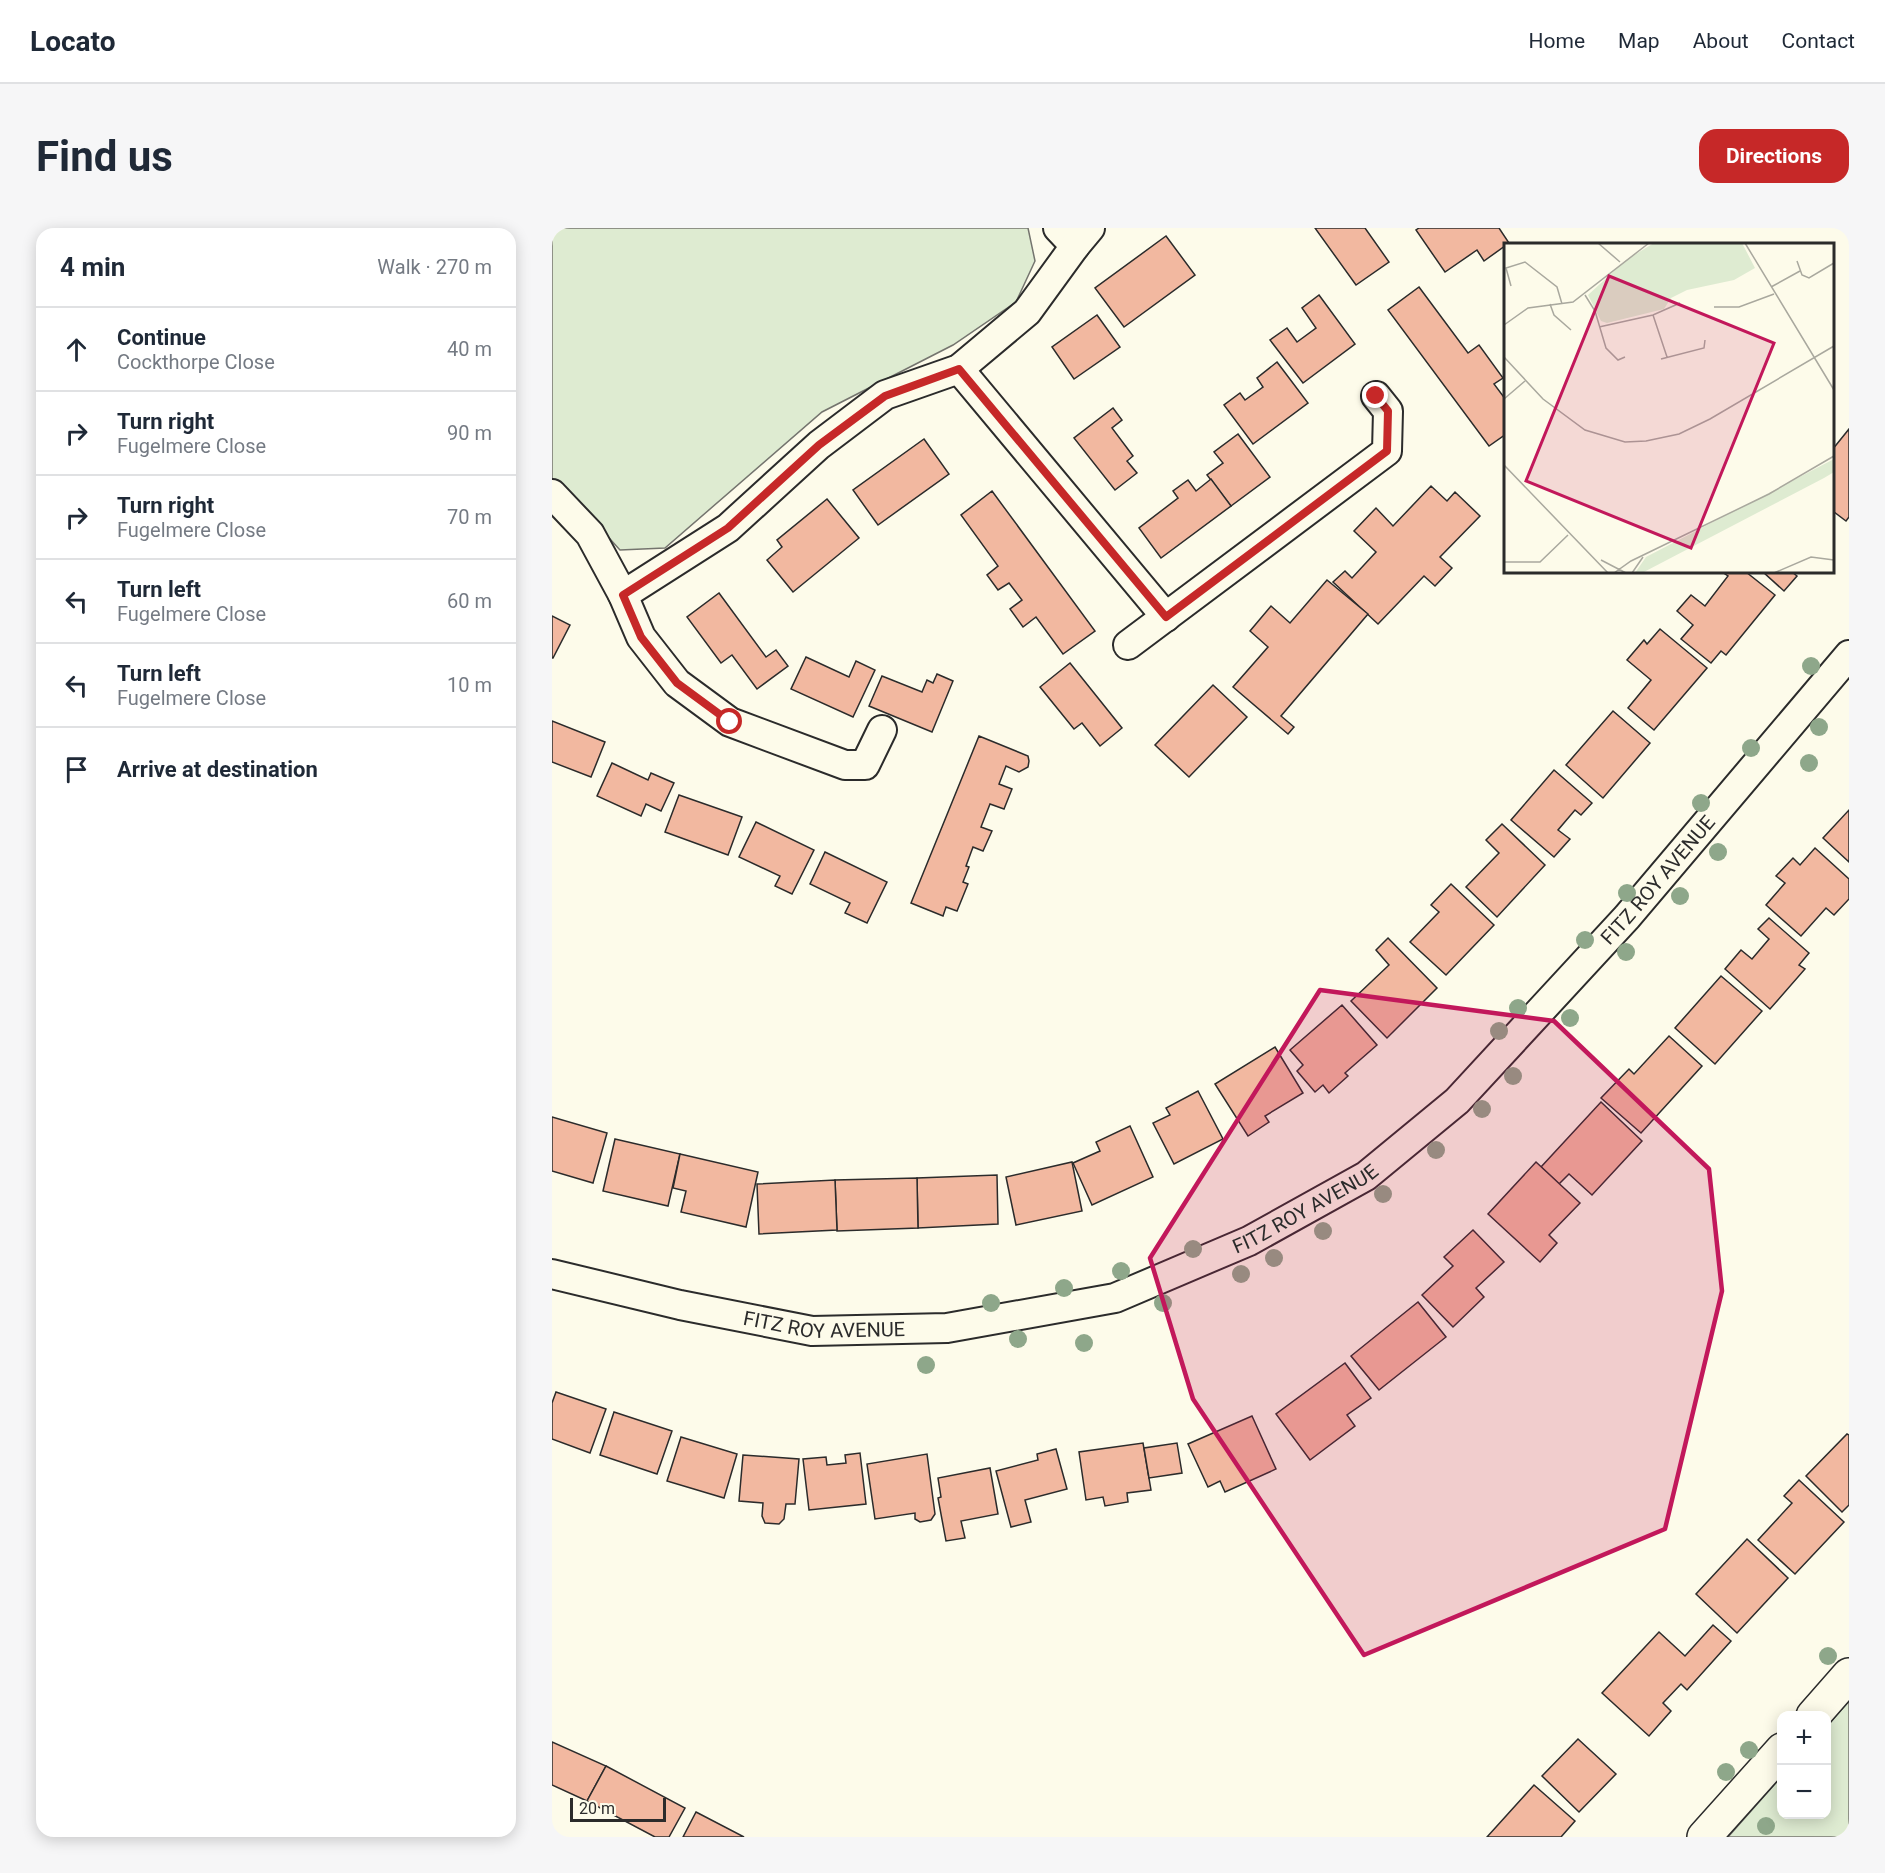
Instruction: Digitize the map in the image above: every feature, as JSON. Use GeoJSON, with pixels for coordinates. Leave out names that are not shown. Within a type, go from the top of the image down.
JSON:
{"type":"FeatureCollection","features":[{"type":"Feature","properties":{"kind":"street"},"geometry":{"type":"LineString","coordinates":[[623,595],[728,528],[819,445],[885,396],[959,369],[1027,312],[1074,234]]}},
{"type":"Feature","properties":{"kind":"street"},"geometry":{"type":"LineString","coordinates":[[959,369],[1166,617]]}},
{"type":"Feature","properties":{"kind":"street"},"geometry":{"type":"LineString","coordinates":[[1128,645],[1387,451],[1388,411],[1376,396]]}},
{"type":"Feature","properties":{"kind":"street"},"geometry":{"type":"LineString","coordinates":[[552,494],[590,534],[623,595],[641,637],[677,683],[730,722],[845,765],[865,765],[882,730]]}},
{"type":"Feature","properties":{"kind":"street","name":"FITZ ROY AVENUE"},"geometry":{"type":"LineString","coordinates":[[552,1274],[680,1305],[812,1331],[948,1328],[1115,1298],[1250,1241],[1366,1176],[1457,1101],[1627,917],[1849,655]]}},
{"type":"Feature","properties":{"kind":"street"},"geometry":{"type":"LineString","coordinates":[[1817,1711],[1849,1675]]}},
{"type":"Feature","properties":{"kind":"street"},"geometry":{"type":"LineString","coordinates":[[1704,1837],[1777,1756]]}},
{"type":"Feature","properties":{"kind":"highlighted area"},"geometry":{"type":"Polygon","coordinates":[[[1320,990],[1554,1021],[1709,1169],[1722,1291],[1665,1529],[1364,1655],[1193,1399],[1150,1258],[1320,990]]]}},
{"type":"Feature","properties":{"kind":"green space"},"geometry":{"type":"Polygon","coordinates":[[[552,228],[1028,228],[1035,261],[1016,302],[953,345],[822,412],[665,548],[620,550],[552,478],[552,228]]]}},
{"type":"Feature","properties":{"kind":"green space"},"geometry":{"type":"Polygon","coordinates":[[[1849,1701],[1849,1829],[1842,1837],[1728,1837],[1777,1782],[1777,1819],[1831,1819],[1831,1721],[1849,1701]]]}},
{"type":"Feature","properties":{"kind":"building"},"geometry":{"type":"Polygon","coordinates":[[[1315,228],[1365,228],[1389,262],[1356,285],[1315,228]]]}},
{"type":"Feature","properties":{"kind":"building"},"geometry":{"type":"Polygon","coordinates":[[[1419,228],[1499,228],[1509,243],[1504,243],[1504,247],[1484,261],[1477,250],[1445,272],[1416,230],[1419,228]]]}},
{"type":"Feature","properties":{"kind":"building"},"geometry":{"type":"Polygon","coordinates":[[[1166,236],[1195,275],[1124,327],[1095,288],[1166,236]]]}},
{"type":"Feature","properties":{"kind":"building"},"geometry":{"type":"Polygon","coordinates":[[[1419,287],[1468,353],[1479,345],[1503,378],[1494,384],[1504,397],[1504,435],[1489,446],[1388,310],[1419,287]]]}},
{"type":"Feature","properties":{"kind":"building"},"geometry":{"type":"Polygon","coordinates":[[[1319,295],[1355,344],[1303,383],[1270,340],[1287,328],[1297,342],[1316,328],[1302,308],[1319,295]]]}},
{"type":"Feature","properties":{"kind":"building"},"geometry":{"type":"Polygon","coordinates":[[[1097,315],[1120,347],[1074,379],[1052,347],[1097,315]]]}},
{"type":"Feature","properties":{"kind":"building"},"geometry":{"type":"Polygon","coordinates":[[[1277,362],[1308,403],[1253,444],[1224,405],[1240,393],[1245,400],[1263,387],[1257,378],[1277,362]]]}},
{"type":"Feature","properties":{"kind":"building"},"geometry":{"type":"Polygon","coordinates":[[[1113,408],[1122,420],[1112,428],[1133,456],[1127,461],[1137,473],[1115,490],[1074,438],[1113,408]]]}},
{"type":"Feature","properties":{"kind":"building"},"geometry":{"type":"Polygon","coordinates":[[[1849,429],[1849,517],[1846,521],[1834,512],[1834,448],[1849,429]]]}},
{"type":"Feature","properties":{"kind":"building"},"geometry":{"type":"Polygon","coordinates":[[[1238,434],[1270,477],[1231,506],[1207,475],[1223,463],[1214,452],[1238,434]]]}},
{"type":"Feature","properties":{"kind":"building"},"geometry":{"type":"Polygon","coordinates":[[[924,439],[949,474],[878,525],[853,490],[924,439]]]}},
{"type":"Feature","properties":{"kind":"building"},"geometry":{"type":"Polygon","coordinates":[[[1211,479],[1231,506],[1161,558],[1139,528],[1178,498],[1173,491],[1188,480],[1196,491],[1211,479]]]}},
{"type":"Feature","properties":{"kind":"building"},"geometry":{"type":"Polygon","coordinates":[[[1431,486],[1447,501],[1455,492],[1480,516],[1440,557],[1452,568],[1435,586],[1424,576],[1378,624],[1333,582],[1345,571],[1352,578],[1376,552],[1354,531],[1376,508],[1393,526],[1431,486]]]}},
{"type":"Feature","properties":{"kind":"building"},"geometry":{"type":"Polygon","coordinates":[[[992,491],[1095,631],[1063,654],[1036,617],[1023,627],[1010,609],[1022,600],[1009,583],[998,590],[987,575],[998,566],[961,515],[992,491]]]}},
{"type":"Feature","properties":{"kind":"building"},"geometry":{"type":"Polygon","coordinates":[[[827,499],[859,538],[793,592],[767,560],[782,547],[777,540],[827,499]]]}},
{"type":"Feature","properties":{"kind":"building"},"geometry":{"type":"Polygon","coordinates":[[[1724,573],[1747,573],[1775,595],[1726,655],[1721,651],[1711,663],[1681,639],[1693,625],[1677,611],[1691,595],[1705,606],[1728,576],[1724,573]]]}},
{"type":"Feature","properties":{"kind":"building"},"geometry":{"type":"Polygon","coordinates":[[[1764,573],[1793,573],[1797,576],[1784,591],[1764,573]]]}},
{"type":"Feature","properties":{"kind":"building"},"geometry":{"type":"Polygon","coordinates":[[[1327,580],[1368,614],[1281,716],[1294,727],[1288,734],[1233,687],[1268,647],[1250,631],[1271,606],[1290,623],[1327,580]]]}},
{"type":"Feature","properties":{"kind":"building"},"geometry":{"type":"Polygon","coordinates":[[[719,593],[766,657],[776,650],[788,666],[757,689],[732,655],[721,663],[687,617],[719,593]]]}},
{"type":"Feature","properties":{"kind":"building"},"geometry":{"type":"Polygon","coordinates":[[[552,616],[570,625],[553,658],[552,658],[552,616]]]}},
{"type":"Feature","properties":{"kind":"building"},"geometry":{"type":"Polygon","coordinates":[[[1660,629],[1707,668],[1654,730],[1628,708],[1651,680],[1627,660],[1644,640],[1647,644],[1660,629]]]}},
{"type":"Feature","properties":{"kind":"building"},"geometry":{"type":"Polygon","coordinates":[[[806,657],[849,677],[856,661],[875,670],[853,717],[791,689],[806,657]]]}},
{"type":"Feature","properties":{"kind":"building"},"geometry":{"type":"Polygon","coordinates":[[[1070,663],[1122,728],[1100,746],[1082,723],[1074,729],[1040,687],[1070,663]]]}},
{"type":"Feature","properties":{"kind":"building"},"geometry":{"type":"Polygon","coordinates":[[[937,674],[953,681],[932,732],[869,706],[882,676],[922,692],[927,680],[933,683],[937,674]]]}},
{"type":"Feature","properties":{"kind":"building"},"geometry":{"type":"Polygon","coordinates":[[[1213,685],[1247,717],[1189,777],[1155,745],[1213,685]]]}},
{"type":"Feature","properties":{"kind":"building"},"geometry":{"type":"Polygon","coordinates":[[[1613,711],[1650,743],[1603,798],[1566,765],[1613,711]]]}},
{"type":"Feature","properties":{"kind":"building"},"geometry":{"type":"Polygon","coordinates":[[[552,721],[605,742],[591,777],[552,762],[552,721]]]}},
{"type":"Feature","properties":{"kind":"building"},"geometry":{"type":"Polygon","coordinates":[[[979,736],[1028,756],[1028,767],[1019,772],[1006,766],[999,784],[1012,789],[1004,809],[990,804],[981,827],[992,831],[983,851],[973,847],[963,882],[968,884],[957,911],[946,907],[943,916],[911,903],[979,736]]]}},
{"type":"Feature","properties":{"kind":"building"},"geometry":{"type":"Polygon","coordinates":[[[612,763],[648,780],[651,773],[674,783],[661,811],[646,804],[641,816],[597,796],[612,763]]]}},
{"type":"Feature","properties":{"kind":"building"},"geometry":{"type":"Polygon","coordinates":[[[1554,770],[1592,803],[1581,815],[1575,810],[1558,830],[1570,839],[1554,857],[1511,820],[1554,770]]]}},
{"type":"Feature","properties":{"kind":"building"},"geometry":{"type":"Polygon","coordinates":[[[679,795],[742,817],[728,855],[665,832],[679,795]]]}},
{"type":"Feature","properties":{"kind":"building"},"geometry":{"type":"Polygon","coordinates":[[[1849,810],[1849,862],[1823,838],[1849,810]]]}},
{"type":"Feature","properties":{"kind":"building"},"geometry":{"type":"Polygon","coordinates":[[[756,822],[814,850],[792,894],[775,886],[780,876],[739,857],[756,822]]]}},
{"type":"Feature","properties":{"kind":"building"},"geometry":{"type":"Polygon","coordinates":[[[1502,824],[1545,865],[1497,917],[1466,887],[1499,853],[1486,840],[1502,824]]]}},
{"type":"Feature","properties":{"kind":"building"},"geometry":{"type":"Polygon","coordinates":[[[1815,848],[1849,879],[1849,899],[1834,915],[1826,908],[1801,936],[1766,905],[1785,883],[1776,876],[1793,858],[1800,865],[1815,848]]]}},
{"type":"Feature","properties":{"kind":"building"},"geometry":{"type":"Polygon","coordinates":[[[825,852],[887,882],[867,923],[845,913],[850,903],[810,884],[825,852]]]}},
{"type":"Feature","properties":{"kind":"building"},"geometry":{"type":"Polygon","coordinates":[[[1451,884],[1494,925],[1446,975],[1410,942],[1439,912],[1431,905],[1451,884]]]}},
{"type":"Feature","properties":{"kind":"building"},"geometry":{"type":"Polygon","coordinates":[[[1769,918],[1809,953],[1799,965],[1805,969],[1770,1009],[1725,969],[1741,950],[1752,959],[1769,939],[1758,929],[1769,918]]]}},
{"type":"Feature","properties":{"kind":"building"},"geometry":{"type":"Polygon","coordinates":[[[1388,938],[1437,988],[1387,1038],[1351,1001],[1389,965],[1376,950],[1388,938]]]}},
{"type":"Feature","properties":{"kind":"building"},"geometry":{"type":"Polygon","coordinates":[[[1721,976],[1762,1011],[1715,1064],[1675,1028],[1721,976]]]}},
{"type":"Feature","properties":{"kind":"building"},"geometry":{"type":"Polygon","coordinates":[[[1342,1005],[1377,1045],[1345,1073],[1348,1076],[1329,1093],[1323,1085],[1315,1092],[1297,1071],[1303,1065],[1290,1050],[1342,1005]]]}},
{"type":"Feature","properties":{"kind":"building"},"geometry":{"type":"Polygon","coordinates":[[[1669,1036],[1702,1066],[1641,1133],[1601,1098],[1629,1069],[1634,1074],[1669,1036]]]}},
{"type":"Feature","properties":{"kind":"building"},"geometry":{"type":"Polygon","coordinates":[[[1275,1047],[1303,1093],[1265,1116],[1269,1122],[1248,1136],[1215,1084],[1275,1047]]]}},
{"type":"Feature","properties":{"kind":"building"},"geometry":{"type":"Polygon","coordinates":[[[1198,1091],[1223,1139],[1174,1164],[1153,1123],[1170,1115],[1166,1108],[1198,1091]]]}},
{"type":"Feature","properties":{"kind":"building"},"geometry":{"type":"Polygon","coordinates":[[[1601,1102],[1642,1141],[1592,1195],[1569,1174],[1559,1184],[1541,1167],[1601,1102]]]}},
{"type":"Feature","properties":{"kind":"building"},"geometry":{"type":"Polygon","coordinates":[[[552,1117],[607,1133],[593,1183],[552,1171],[552,1117]]]}},
{"type":"Feature","properties":{"kind":"building"},"geometry":{"type":"Polygon","coordinates":[[[1130,1126],[1153,1177],[1092,1205],[1073,1163],[1100,1151],[1096,1142],[1130,1126]]]}},
{"type":"Feature","properties":{"kind":"building"},"geometry":{"type":"Polygon","coordinates":[[[615,1139],[680,1154],[668,1206],[603,1191],[615,1139]]]}},
{"type":"Feature","properties":{"kind":"building"},"geometry":{"type":"Polygon","coordinates":[[[680,1154],[758,1172],[746,1227],[681,1212],[686,1191],[673,1188],[680,1154]]]}},
{"type":"Feature","properties":{"kind":"building"},"geometry":{"type":"Polygon","coordinates":[[[1072,1162],[1082,1211],[1016,1225],[1006,1177],[1072,1162]]]}},
{"type":"Feature","properties":{"kind":"building"},"geometry":{"type":"Polygon","coordinates":[[[1536,1162],[1580,1203],[1549,1235],[1557,1243],[1540,1262],[1488,1214],[1536,1162]]]}},
{"type":"Feature","properties":{"kind":"building"},"geometry":{"type":"Polygon","coordinates":[[[997,1175],[998,1224],[918,1228],[917,1178],[997,1175]]]}},
{"type":"Feature","properties":{"kind":"building"},"geometry":{"type":"Polygon","coordinates":[[[917,1178],[918,1228],[837,1231],[835,1180],[917,1178]]]}},
{"type":"Feature","properties":{"kind":"building"},"geometry":{"type":"Polygon","coordinates":[[[835,1180],[837,1230],[759,1234],[757,1184],[835,1180]]]}},
{"type":"Feature","properties":{"kind":"building"},"geometry":{"type":"Polygon","coordinates":[[[1473,1230],[1504,1262],[1476,1288],[1484,1297],[1453,1327],[1422,1295],[1453,1266],[1444,1257],[1473,1230]]]}},
{"type":"Feature","properties":{"kind":"building"},"geometry":{"type":"Polygon","coordinates":[[[1418,1302],[1446,1337],[1379,1390],[1351,1356],[1418,1302]]]}},
{"type":"Feature","properties":{"kind":"building"},"geometry":{"type":"Polygon","coordinates":[[[1345,1363],[1371,1398],[1347,1415],[1355,1426],[1310,1460],[1276,1414],[1345,1363]]]}},
{"type":"Feature","properties":{"kind":"building"},"geometry":{"type":"Polygon","coordinates":[[[556,1392],[606,1409],[590,1453],[552,1439],[552,1403],[556,1392]]]}},
{"type":"Feature","properties":{"kind":"building"},"geometry":{"type":"Polygon","coordinates":[[[614,1412],[672,1431],[657,1474],[600,1455],[614,1412]]]}},
{"type":"Feature","properties":{"kind":"building"},"geometry":{"type":"Polygon","coordinates":[[[1252,1416],[1276,1469],[1225,1492],[1220,1481],[1208,1487],[1188,1444],[1252,1416]]]}},
{"type":"Feature","properties":{"kind":"building"},"geometry":{"type":"Polygon","coordinates":[[[1847,1434],[1849,1435],[1849,1505],[1842,1512],[1806,1476],[1847,1434]]]}},
{"type":"Feature","properties":{"kind":"building"},"geometry":{"type":"Polygon","coordinates":[[[681,1437],[737,1454],[724,1498],[667,1481],[681,1437]]]}},
{"type":"Feature","properties":{"kind":"building"},"geometry":{"type":"Polygon","coordinates":[[[1143,1443],[1151,1490],[1127,1493],[1128,1502],[1105,1506],[1103,1497],[1086,1500],[1079,1452],[1143,1443]]]}},
{"type":"Feature","properties":{"kind":"building"},"geometry":{"type":"Polygon","coordinates":[[[1177,1443],[1182,1473],[1149,1478],[1144,1448],[1177,1443]]]}},
{"type":"Feature","properties":{"kind":"building"},"geometry":{"type":"Polygon","coordinates":[[[1056,1449],[1067,1489],[1025,1500],[1031,1522],[1011,1527],[996,1471],[1038,1460],[1037,1454],[1056,1449]]]}},
{"type":"Feature","properties":{"kind":"building"},"geometry":{"type":"Polygon","coordinates":[[[860,1453],[866,1504],[809,1510],[803,1459],[826,1457],[827,1465],[846,1463],[845,1455],[860,1453]]]}},
{"type":"Feature","properties":{"kind":"building"},"geometry":{"type":"Polygon","coordinates":[[[927,1454],[935,1514],[931,1520],[920,1522],[915,1519],[915,1513],[875,1519],[867,1464],[927,1454]]]}},
{"type":"Feature","properties":{"kind":"building"},"geometry":{"type":"Polygon","coordinates":[[[743,1455],[799,1459],[795,1504],[786,1504],[784,1519],[779,1524],[765,1523],[762,1516],[763,1503],[739,1501],[743,1455]]]}},
{"type":"Feature","properties":{"kind":"building"},"geometry":{"type":"Polygon","coordinates":[[[990,1468],[998,1514],[961,1521],[965,1538],[946,1541],[938,1498],[941,1497],[938,1478],[990,1468]]]}},
{"type":"Feature","properties":{"kind":"building"},"geometry":{"type":"Polygon","coordinates":[[[1799,1480],[1844,1522],[1795,1574],[1758,1540],[1792,1503],[1784,1496],[1799,1480]]]}},
{"type":"Feature","properties":{"kind":"building"},"geometry":{"type":"Polygon","coordinates":[[[1747,1539],[1788,1578],[1737,1633],[1696,1594],[1747,1539]]]}},
{"type":"Feature","properties":{"kind":"building"},"geometry":{"type":"Polygon","coordinates":[[[1713,1625],[1731,1641],[1687,1690],[1681,1684],[1663,1703],[1671,1711],[1649,1736],[1602,1693],[1659,1632],[1685,1656],[1713,1625]]]}},
{"type":"Feature","properties":{"kind":"building"},"geometry":{"type":"Polygon","coordinates":[[[1578,1739],[1616,1774],[1579,1812],[1542,1776],[1578,1739]]]}},
{"type":"Feature","properties":{"kind":"building"},"geometry":{"type":"Polygon","coordinates":[[[552,1742],[606,1766],[587,1801],[552,1785],[552,1742]]]}},
{"type":"Feature","properties":{"kind":"building"},"geometry":{"type":"Polygon","coordinates":[[[606,1766],[685,1808],[669,1837],[655,1837],[587,1801],[606,1766]]]}},
{"type":"Feature","properties":{"kind":"building"},"geometry":{"type":"Polygon","coordinates":[[[1534,1785],[1575,1821],[1561,1837],[1487,1837],[1534,1785]]]}},
{"type":"Feature","properties":{"kind":"building"},"geometry":{"type":"Polygon","coordinates":[[[696,1812],[744,1837],[683,1837],[696,1812]]]}},
{"type":"Feature","properties":{"kind":"route"},"geometry":{"type":"LineString","coordinates":[[730,722],[677,683],[641,637],[623,595],[728,528],[819,445],[885,396],[959,369],[1166,617],[1387,451],[1388,411],[1376,396]]}}]}
